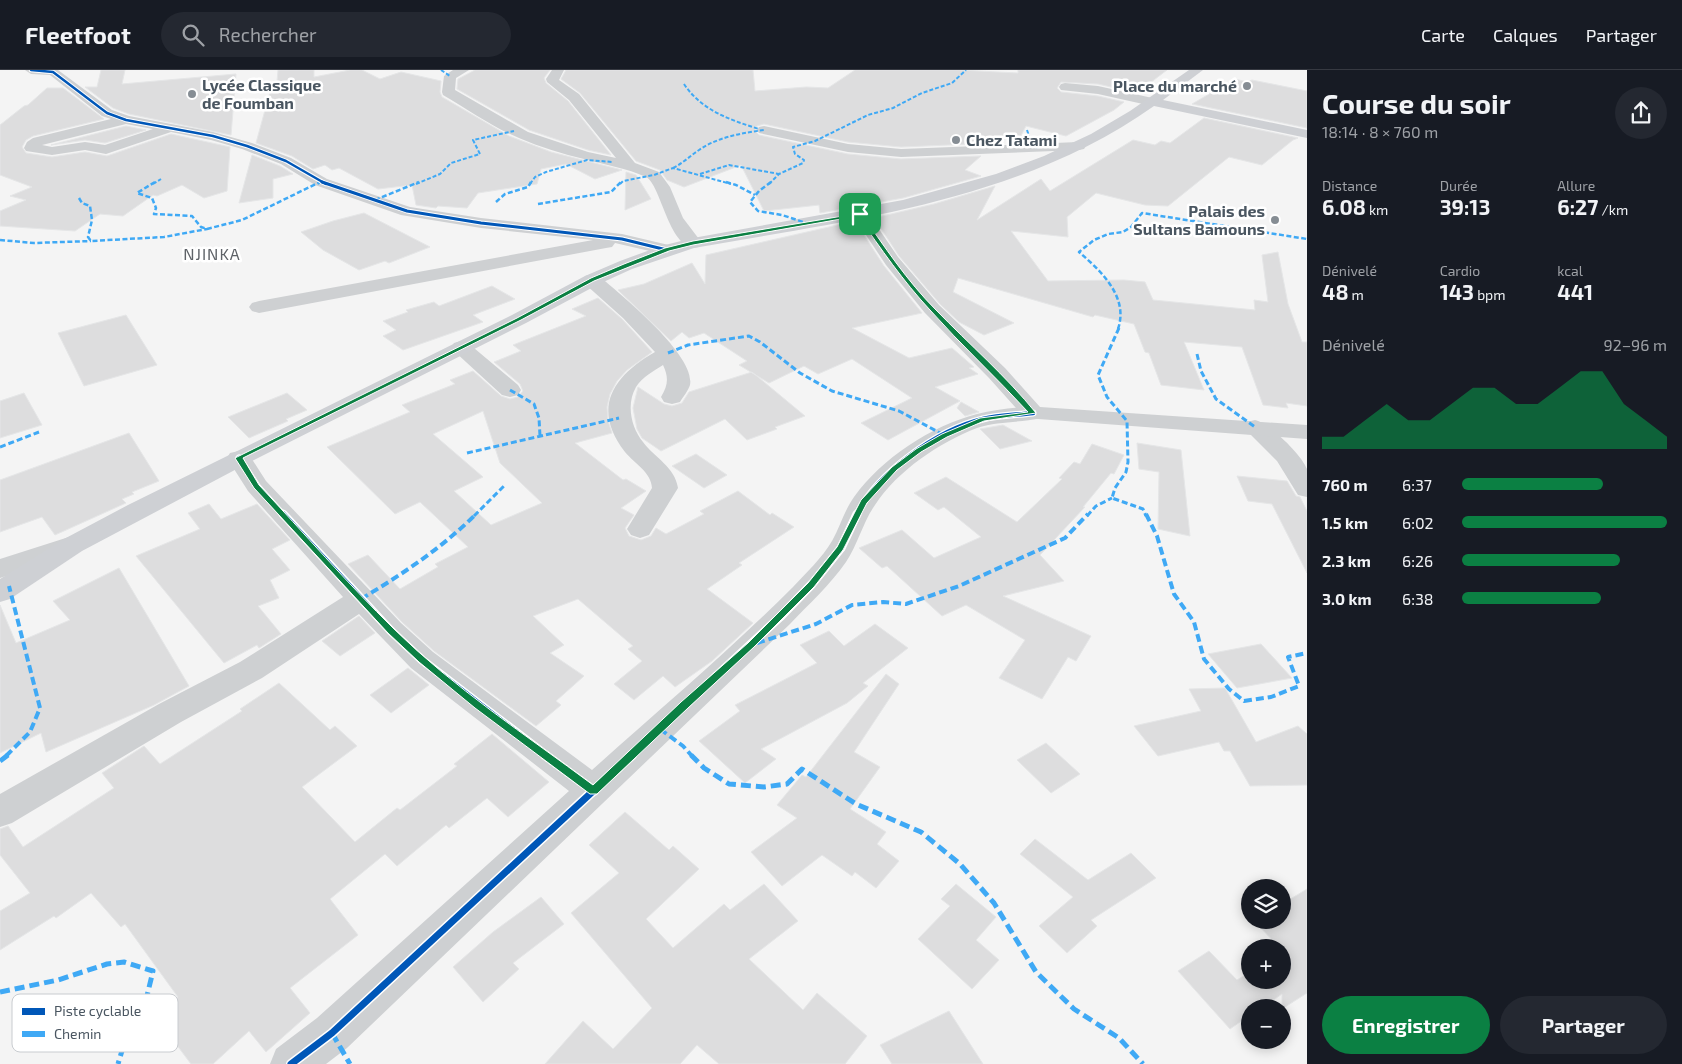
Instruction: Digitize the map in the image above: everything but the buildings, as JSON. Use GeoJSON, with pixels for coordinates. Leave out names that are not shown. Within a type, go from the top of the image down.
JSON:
{"type":"FeatureCollection","features":[{"type":"Feature","properties":{"kind":"main road"},"geometry":{"type":"LineString","coordinates":[[0,592],[73,545],[239,458],[519,319],[592,280],[667,250],[693,243],[860,214],[934,197],[1028,167],[1079,146],[1126,120],[1197,70]]}},
{"type":"Feature","properties":{"kind":"main road"},"geometry":{"type":"LineString","coordinates":[[1152,102],[1307,134]]}},
{"type":"Feature","properties":{"kind":"street"},"geometry":{"type":"LineString","coordinates":[[31,70],[54,71],[100,109],[126,120],[213,136],[247,146],[286,161],[322,182],[372,201],[407,211],[481,223],[622,239],[667,250]]}},
{"type":"Feature","properties":{"kind":"street"},"geometry":{"type":"LineString","coordinates":[[463,70],[450,76],[448,92],[514,131],[554,146],[654,175],[662,187],[675,219],[693,243]]}},
{"type":"Feature","properties":{"kind":"street"},"geometry":{"type":"LineString","coordinates":[[558,70],[558,73],[552,79],[553,82],[574,97],[631,167]]}},
{"type":"Feature","properties":{"kind":"street"},"geometry":{"type":"LineString","coordinates":[[1064,87],[1098,90],[1152,102]]}},
{"type":"Feature","properties":{"kind":"street"},"geometry":{"type":"LineString","coordinates":[[126,120],[38,141],[31,148],[52,151],[85,146],[106,150],[168,128]]}},
{"type":"Feature","properties":{"kind":"street"},"geometry":{"type":"LineString","coordinates":[[764,130],[848,148],[902,153],[1079,146]]}},
{"type":"Feature","properties":{"kind":"street"},"geometry":{"type":"LineString","coordinates":[[860,214],[892,261],[932,309],[997,373],[1033,413]]}},
{"type":"Feature","properties":{"kind":"street"},"geometry":{"type":"LineString","coordinates":[[259,307],[587,248],[622,239]]}},
{"type":"Feature","properties":{"kind":"street"},"geometry":{"type":"LineString","coordinates":[[592,280],[668,352],[678,371],[679,385],[672,398]]}},
{"type":"Feature","properties":{"kind":"street"},"geometry":{"type":"LineString","coordinates":[[461,347],[510,390]]}},
{"type":"Feature","properties":{"kind":"street"},"geometry":{"type":"LineString","coordinates":[[640,529],[665,488],[665,481],[660,472],[628,440],[620,424],[618,412],[623,391],[632,377],[668,352]]}},
{"type":"Feature","properties":{"kind":"street"},"geometry":{"type":"LineString","coordinates":[[291,1064],[332,1034],[684,705],[751,645],[811,585],[841,548],[864,502],[894,469],[918,450],[944,435],[982,419],[1033,413],[1307,432]]}},
{"type":"Feature","properties":{"kind":"street"},"geometry":{"type":"LineString","coordinates":[[1255,427],[1287,457],[1307,489]]}},
{"type":"Feature","properties":{"kind":"street"},"geometry":{"type":"LineString","coordinates":[[239,458],[257,486],[391,631],[422,660],[479,705],[594,791]]}},
{"type":"Feature","properties":{"kind":"street"},"geometry":{"type":"LineString","coordinates":[[0,568],[73,545]]}},
{"type":"Feature","properties":{"kind":"street"},"geometry":{"type":"LineString","coordinates":[[0,812],[170,713],[251,670],[361,599]]}},
{"type":"Feature","properties":{"kind":"marked path"},"geometry":{"type":"LineString","coordinates":[[441,70],[450,76]]}},
{"type":"Feature","properties":{"kind":"marked path"},"geometry":{"type":"LineString","coordinates":[[806,223],[782,215],[758,211],[750,202],[759,191],[779,174],[803,163],[804,160],[795,154],[793,147],[815,141],[868,115],[893,108],[922,93],[952,83],[966,70]]}},
{"type":"Feature","properties":{"kind":"marked path"},"geometry":{"type":"LineString","coordinates":[[684,84],[690,93],[706,107],[727,118],[759,129]]}},
{"type":"Feature","properties":{"kind":"marked path"},"geometry":{"type":"LineString","coordinates":[[673,168],[682,164],[699,150],[720,139],[764,130]]}},
{"type":"Feature","properties":{"kind":"marked path"},"geometry":{"type":"LineString","coordinates":[[1027,130],[1030,139],[1037,148]]}},
{"type":"Feature","properties":{"kind":"marked path"},"geometry":{"type":"LineString","coordinates":[[375,200],[440,174],[451,163],[480,154],[473,140],[514,131]]}},
{"type":"Feature","properties":{"kind":"marked path"},"geometry":{"type":"LineString","coordinates":[[496,202],[505,194],[528,187],[535,177],[546,172],[587,160],[613,162]]}},
{"type":"Feature","properties":{"kind":"marked path"},"geometry":{"type":"LineString","coordinates":[[700,174],[729,165],[779,174]]}},
{"type":"Feature","properties":{"kind":"marked path"},"geometry":{"type":"LineString","coordinates":[[538,204],[611,192],[623,181],[654,175],[673,168],[736,185],[755,195]]}},
{"type":"Feature","properties":{"kind":"marked path"},"geometry":{"type":"LineString","coordinates":[[161,179],[137,193],[152,198],[156,208],[154,214],[192,216],[201,227],[207,229],[242,220],[321,182]]}},
{"type":"Feature","properties":{"kind":"marked path"},"geometry":{"type":"LineString","coordinates":[[79,198],[82,203],[90,206],[92,220],[88,237],[91,241],[164,237],[207,229]]}},
{"type":"Feature","properties":{"kind":"marked path"},"geometry":{"type":"LineString","coordinates":[[1307,239],[1142,213],[1131,227],[1123,232],[1108,234],[1094,240],[1079,252],[1100,272],[1112,287],[1117,296],[1122,314],[1116,335],[1098,375],[1107,397],[1127,421],[1128,462],[1126,472],[1115,488],[1112,498],[1143,509],[1157,536],[1174,594],[1194,622],[1204,659],[1229,689],[1244,701],[1271,697],[1299,686],[1288,657],[1307,653]]}},
{"type":"Feature","properties":{"kind":"marked path"},"geometry":{"type":"LineString","coordinates":[[0,240],[34,243],[91,241]]}},
{"type":"Feature","properties":{"kind":"marked path"},"geometry":{"type":"LineString","coordinates":[[668,353],[688,345],[749,336],[760,342],[800,373],[832,391],[899,411],[944,435]]}},
{"type":"Feature","properties":{"kind":"marked path"},"geometry":{"type":"LineString","coordinates":[[1197,354],[1201,371],[1216,399],[1255,427]]}},
{"type":"Feature","properties":{"kind":"marked path"},"geometry":{"type":"LineString","coordinates":[[510,390],[534,404],[539,418],[540,436]]}},
{"type":"Feature","properties":{"kind":"marked path"},"geometry":{"type":"LineString","coordinates":[[467,453],[619,418]]}},
{"type":"Feature","properties":{"kind":"marked path"},"geometry":{"type":"LineString","coordinates":[[0,447],[39,432]]}},
{"type":"Feature","properties":{"kind":"marked path"},"geometry":{"type":"LineString","coordinates":[[361,599],[397,577],[463,527],[504,486]]}},
{"type":"Feature","properties":{"kind":"marked path"},"geometry":{"type":"LineString","coordinates":[[757,643],[816,624],[852,605],[883,602],[906,604],[959,586],[1065,538],[1096,506],[1112,498]]}},
{"type":"Feature","properties":{"kind":"marked path"},"geometry":{"type":"LineString","coordinates":[[0,761],[30,732],[40,708],[9,586]]}},
{"type":"Feature","properties":{"kind":"marked path"},"geometry":{"type":"LineString","coordinates":[[660,729],[683,746],[704,768],[729,784],[764,787],[787,784],[802,769],[856,804],[921,832],[960,864],[994,903],[1036,972],[1074,1009],[1119,1038],[1143,1064]]}},
{"type":"Feature","properties":{"kind":"marked path"},"geometry":{"type":"LineString","coordinates":[[0,992],[58,980],[107,964],[124,962],[153,971],[147,994]]}},
{"type":"Feature","properties":{"kind":"marked path"},"geometry":{"type":"LineString","coordinates":[[332,1033],[350,1064]]}},
{"type":"Feature","properties":{"kind":"marked path"},"geometry":{"type":"LineString","coordinates":[[118,1064],[122,1052]]}},
{"type":"Feature","properties":{"kind":"cycle path"},"geometry":{"type":"LineString","coordinates":[[31,70],[53,72],[107,113],[126,120],[213,136],[247,146],[286,161],[321,182],[407,211],[481,223],[622,239],[667,250]]}},
{"type":"Feature","properties":{"kind":"cycle path"},"geometry":{"type":"LineString","coordinates":[[291,1064],[332,1033],[780,617],[835,557],[844,543],[863,503],[885,477],[917,452],[951,431],[983,419],[1033,413]]}},
{"type":"Feature","properties":{"kind":"cycle path"},"geometry":{"type":"LineString","coordinates":[[239,458],[257,486],[391,631],[422,660],[479,705],[594,791]]}},
{"type":"Feature","properties":{"kind":"place","name":"Place du marché"},"geometry":{"type":"Point","coordinates":[1247,86]}},
{"type":"Feature","properties":{"kind":"place","name":"Lycée Classique de Foumban"},"geometry":{"type":"Point","coordinates":[192,94]}},
{"type":"Feature","properties":{"kind":"place","name":"Chez Tatami"},"geometry":{"type":"Point","coordinates":[956,140]}},
{"type":"Feature","properties":{"kind":"place","name":"Palais des Sultans Bamouns"},"geometry":{"type":"Point","coordinates":[1275,220]}},
{"type":"Feature","properties":{"kind":"district","name":"NJINKA"},"geometry":{"type":"Point","coordinates":[212,254]}},
{"type":"Feature","properties":{"kind":"route"},"geometry":{"type":"LineString","coordinates":[[860,214],[892,261],[932,309],[997,373],[1033,413],[982,419],[944,435],[918,450],[894,469],[864,502],[841,548],[811,585],[751,645],[684,705],[594,791],[479,705],[422,660],[391,631],[257,486],[239,458],[519,319],[592,280],[626,265],[693,243],[860,214]]}}]}
